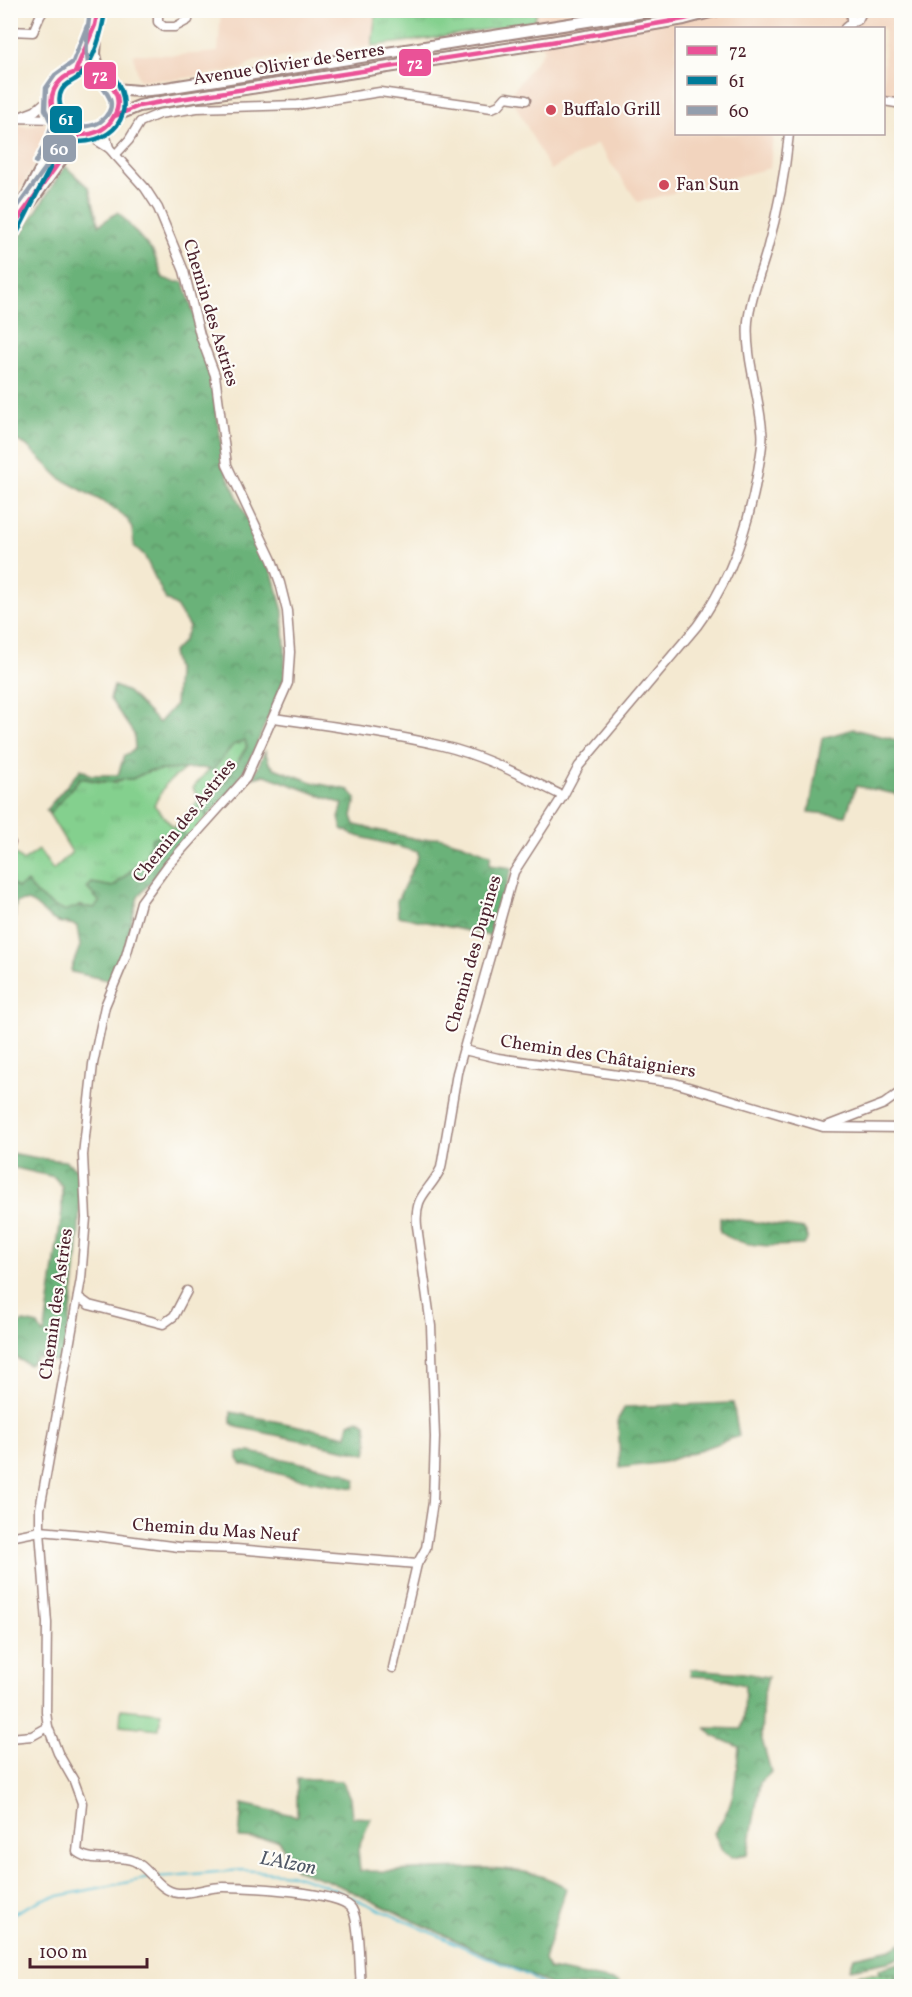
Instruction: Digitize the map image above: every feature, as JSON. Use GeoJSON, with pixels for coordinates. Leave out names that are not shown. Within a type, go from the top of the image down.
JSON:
{"type":"FeatureCollection","features":[{"type":"Feature","properties":{"kind":"main road"},"geometry":{"type":"LineString","coordinates":[[98,10],[95,25],[95,54],[99,72]]}},
{"type":"Feature","properties":{"kind":"main road","name":"Avenue Olivier de Serres"},"geometry":{"type":"LineString","coordinates":[[115,89],[139,92],[160,89],[657,10]]}},
{"type":"Feature","properties":{"kind":"main road","name":"Avenue Olivier de Serres"},"geometry":{"type":"LineString","coordinates":[[115,116],[139,106],[167,101],[562,40],[684,19],[718,10]]}},
{"type":"Feature","properties":{"kind":"main road"},"geometry":{"type":"LineString","coordinates":[[76,70],[95,25]]}},
{"type":"Feature","properties":{"kind":"main road"},"geometry":{"type":"LineString","coordinates":[[76,70],[99,72],[111,82],[115,89],[117,107],[115,116],[104,129],[83,135],[69,131],[58,122],[53,112],[52,96],[60,80],[76,70]]}},
{"type":"Feature","properties":{"kind":"main road"},"geometry":{"type":"LineString","coordinates":[[10,231],[55,141],[58,122]]}},
{"type":"Feature","properties":{"kind":"main road"},"geometry":{"type":"LineString","coordinates":[[10,231],[83,135]]}},
{"type":"Feature","properties":{"kind":"street"},"geometry":{"type":"LineString","coordinates":[[158,10],[158,21],[164,27],[175,27],[188,20]]}},
{"type":"Feature","properties":{"kind":"street"},"geometry":{"type":"LineString","coordinates":[[848,26],[851,10]]}},
{"type":"Feature","properties":{"kind":"street"},"geometry":{"type":"LineString","coordinates":[[848,26],[858,20],[863,10]]}},
{"type":"Feature","properties":{"kind":"street"},"geometry":{"type":"LineString","coordinates":[[10,31],[33,32],[40,12]]}},
{"type":"Feature","properties":{"kind":"street"},"geometry":{"type":"LineString","coordinates":[[112,151],[129,140],[140,122],[159,114],[186,110],[298,105],[380,92],[492,108],[499,105],[506,97],[526,100]]}},
{"type":"Feature","properties":{"kind":"street"},"geometry":{"type":"LineString","coordinates":[[15,118],[35,111],[52,96]]}},
{"type":"Feature","properties":{"kind":"street"},"geometry":{"type":"LineString","coordinates":[[885,101],[902,104]]}},
{"type":"Feature","properties":{"kind":"street"},"geometry":{"type":"LineString","coordinates":[[15,118],[58,122]]}},
{"type":"Feature","properties":{"kind":"street","name":"Chemin des Astries"},"geometry":{"type":"LineString","coordinates":[[104,129],[112,151]]}},
{"type":"Feature","properties":{"kind":"street","name":"Chemin des Astries"},"geometry":{"type":"LineString","coordinates":[[83,135],[112,151],[145,188],[158,208],[184,271],[200,335],[215,375],[227,465],[272,560],[280,583],[287,612],[290,652],[288,683],[246,778],[168,865],[141,902],[126,956],[105,1006],[93,1064],[83,1155],[86,1218],[78,1297],[40,1509],[47,1623],[46,1712],[48,1727],[82,1803],[77,1852],[86,1859],[119,1858],[135,1861],[161,1885],[177,1893],[222,1887],[276,1889],[322,1896],[347,1905],[352,1910],[354,1918],[361,1986]]}},
{"type":"Feature","properties":{"kind":"street","name":"Chemin des Dupines"},"geometry":{"type":"LineString","coordinates":[[393,1668],[417,1564],[426,1548],[433,1502],[435,1437],[431,1326],[416,1216],[422,1195],[441,1168],[457,1073],[514,872],[586,757],[697,626],[713,604],[733,563],[754,497],[763,443],[751,362],[748,322],[785,174],[789,135]]}},
{"type":"Feature","properties":{"kind":"street"},"geometry":{"type":"LineString","coordinates":[[274,718],[444,746],[480,758],[563,796]]}},
{"type":"Feature","properties":{"kind":"street","name":"Chemin des Châtaigniers"},"geometry":{"type":"LineString","coordinates":[[464,1050],[498,1058],[675,1083],[824,1127],[902,1128]]}},
{"type":"Feature","properties":{"kind":"street"},"geometry":{"type":"LineString","coordinates":[[824,1127],[884,1104],[902,1091]]}},
{"type":"Feature","properties":{"kind":"street"},"geometry":{"type":"LineString","coordinates":[[78,1297],[88,1305],[163,1324],[174,1316],[187,1291]]}},
{"type":"Feature","properties":{"kind":"street","name":"Chemin du Mas Neuf"},"geometry":{"type":"LineString","coordinates":[[10,1537],[40,1531],[179,1547],[236,1549],[417,1564]]}},
{"type":"Feature","properties":{"kind":"street"},"geometry":{"type":"LineString","coordinates":[[10,1738],[32,1736],[48,1727]]}},
{"type":"Feature","properties":{"kind":"shaded area"},"geometry":{"type":"Polygon","coordinates":[[[221,11],[376,11],[372,46],[256,61],[243,69],[178,79],[139,80],[133,54],[180,55],[218,52],[221,11]]]}},
{"type":"Feature","properties":{"kind":"shaded area"},"geometry":{"type":"Polygon","coordinates":[[[537,11],[901,11],[901,99],[885,96],[885,27],[675,27],[675,135],[773,135],[770,168],[638,202],[597,144],[550,170],[510,95],[544,50],[534,22],[537,11]]]}},
{"type":"Feature","properties":{"kind":"shaded area"},"geometry":{"type":"Polygon","coordinates":[[[43,122],[50,128],[52,136],[16,196],[11,196],[11,126],[16,124],[26,127],[43,122]]]}},
{"type":"Feature","properties":{"kind":"green space"},"geometry":{"type":"Polygon","coordinates":[[[376,10],[537,11],[534,22],[372,46],[376,10]]]}},
{"type":"Feature","properties":{"kind":"green space"},"geometry":{"type":"Polygon","coordinates":[[[65,166],[89,188],[99,225],[118,212],[153,252],[163,278],[174,282],[184,282],[211,371],[225,470],[272,573],[283,611],[285,677],[250,760],[234,787],[208,816],[200,809],[199,804],[224,784],[247,747],[245,740],[233,745],[213,770],[201,768],[149,771],[132,779],[110,782],[80,778],[49,814],[46,810],[81,769],[91,775],[118,775],[124,756],[135,749],[134,734],[110,699],[114,686],[128,692],[159,723],[175,705],[177,673],[172,653],[184,640],[189,627],[176,606],[166,600],[144,555],[134,546],[132,529],[127,519],[111,506],[61,479],[26,445],[11,438],[11,251],[65,166]]]}},
{"type":"Feature","properties":{"kind":"green space"},"geometry":{"type":"Polygon","coordinates":[[[853,729],[901,741],[901,795],[856,786],[846,816],[809,812],[822,738],[853,729]]]}},
{"type":"Feature","properties":{"kind":"green space"},"geometry":{"type":"Polygon","coordinates":[[[245,740],[247,746],[224,784],[208,796],[200,809],[208,816],[185,840],[174,835],[157,836],[149,847],[147,855],[113,887],[92,883],[87,888],[100,902],[94,908],[79,906],[64,911],[23,886],[17,888],[12,884],[11,850],[23,861],[39,850],[53,870],[72,852],[49,814],[80,778],[99,782],[117,782],[132,779],[149,771],[186,768],[166,784],[154,805],[174,828],[199,800],[193,788],[209,769],[213,769],[233,744],[245,740]]]}},
{"type":"Feature","properties":{"kind":"green space"},"geometry":{"type":"Polygon","coordinates":[[[265,751],[269,763],[274,768],[315,783],[349,790],[356,799],[352,816],[355,825],[421,840],[438,837],[461,843],[491,855],[489,865],[512,868],[491,936],[398,916],[397,901],[418,857],[418,852],[354,835],[342,829],[339,818],[343,804],[265,775],[253,778],[265,751]]]}},
{"type":"Feature","properties":{"kind":"green space"},"geometry":{"type":"Polygon","coordinates":[[[178,830],[184,834],[185,840],[138,897],[123,952],[111,981],[72,972],[71,969],[80,946],[77,926],[52,919],[28,901],[16,903],[11,954],[12,884],[18,888],[27,882],[35,893],[64,911],[79,906],[94,908],[100,902],[87,888],[92,883],[113,887],[147,856],[152,838],[172,836],[178,830]]]}},
{"type":"Feature","properties":{"kind":"green space"},"geometry":{"type":"Polygon","coordinates":[[[11,1153],[65,1161],[80,1171],[76,1267],[62,1363],[38,1357],[29,1365],[11,1355],[10,1327],[24,1322],[38,1325],[43,1334],[45,1330],[62,1211],[62,1186],[54,1177],[11,1167],[11,1153]]]}},
{"type":"Feature","properties":{"kind":"green space"},"geometry":{"type":"Polygon","coordinates":[[[720,1217],[804,1229],[807,1239],[804,1245],[749,1244],[720,1232],[720,1217]]]}},
{"type":"Feature","properties":{"kind":"green space"},"geometry":{"type":"Polygon","coordinates":[[[733,1403],[739,1436],[665,1462],[620,1468],[618,1419],[625,1407],[733,1403]]]}},
{"type":"Feature","properties":{"kind":"green space"},"geometry":{"type":"Polygon","coordinates":[[[231,1412],[347,1436],[349,1423],[358,1419],[366,1424],[368,1444],[366,1454],[237,1427],[231,1423],[231,1412]]]}},
{"type":"Feature","properties":{"kind":"green space"},"geometry":{"type":"Polygon","coordinates":[[[238,1452],[250,1452],[344,1472],[356,1480],[354,1488],[294,1478],[242,1464],[238,1459],[238,1452]]]}},
{"type":"Feature","properties":{"kind":"green space"},"geometry":{"type":"Polygon","coordinates":[[[691,1669],[768,1677],[763,1697],[761,1736],[771,1772],[760,1783],[748,1854],[732,1857],[722,1850],[714,1833],[731,1802],[739,1747],[713,1736],[706,1728],[741,1729],[744,1716],[745,1685],[711,1677],[690,1676],[691,1669]]]}},
{"type":"Feature","properties":{"kind":"green space"},"geometry":{"type":"Polygon","coordinates":[[[121,1709],[161,1713],[159,1729],[120,1725],[121,1709]]]}},
{"type":"Feature","properties":{"kind":"green space"},"geometry":{"type":"Polygon","coordinates":[[[297,1779],[342,1781],[350,1798],[352,1817],[371,1818],[358,1849],[360,1871],[495,1868],[522,1871],[546,1878],[566,1888],[544,1960],[549,1969],[619,1982],[619,1986],[553,1986],[329,1881],[296,1870],[278,1840],[239,1838],[242,1804],[297,1816],[297,1779]]]}},
{"type":"Feature","properties":{"kind":"green space"},"geometry":{"type":"Polygon","coordinates":[[[901,1943],[901,1957],[888,1962],[850,1969],[854,1957],[891,1949],[901,1943]]]}},
{"type":"Feature","properties":{"kind":"green space"},"geometry":{"type":"Polygon","coordinates":[[[901,1962],[901,1986],[894,1986],[895,1974],[880,1974],[879,1969],[901,1962]]]}},
{"type":"Feature","properties":{"kind":"green space"},"geometry":{"type":"Polygon","coordinates":[[[861,1974],[895,1974],[894,1986],[837,1986],[861,1974]]]}},
{"type":"Feature","properties":{"kind":"waterway","name":"L'Alzon"},"geometry":{"type":"LineString","coordinates":[[157,1877],[242,1870],[291,1874],[324,1885],[527,1975],[545,1986]]}},
{"type":"Feature","properties":{"kind":"waterway","name":"L'Alzon"},"geometry":{"type":"LineString","coordinates":[[10,1915],[43,1899],[149,1878]]}},
{"type":"Feature","properties":{"kind":"transit line","name":"60"},"geometry":{"type":"LineString","coordinates":[[10,217],[73,130],[100,122],[111,107],[107,93],[89,67],[87,31],[90,10]]}},
{"type":"Feature","properties":{"kind":"transit line","name":"72"},"geometry":{"type":"LineString","coordinates":[[76,70],[95,25],[98,10]]}},
{"type":"Feature","properties":{"kind":"transit line","name":"72"},"geometry":{"type":"LineString","coordinates":[[115,116],[139,106],[167,101],[551,42],[684,19],[716,10]]}},
{"type":"Feature","properties":{"kind":"transit line","name":"61"},"geometry":{"type":"LineString","coordinates":[[17,233],[50,168],[67,126],[59,100],[60,95],[67,85],[83,73],[91,59],[105,11]]}},
{"type":"Feature","properties":{"kind":"transit line","name":"60"},"geometry":{"type":"LineString","coordinates":[[36,162],[52,125],[45,109],[46,88],[55,75],[73,62],[87,26]]}},
{"type":"Feature","properties":{"kind":"transit line","name":"61"},"geometry":{"type":"LineString","coordinates":[[79,142],[108,134],[117,125],[122,115],[124,103],[121,91],[115,78],[104,66]]}},
{"type":"Feature","properties":{"kind":"transit line","name":"72"},"geometry":{"type":"LineString","coordinates":[[60,124],[52,107],[52,95],[57,85],[64,77],[74,73],[85,71],[96,73],[106,79],[116,93],[117,110],[104,128],[95,133],[79,135]]}},
{"type":"Feature","properties":{"kind":"transit line","name":"72"},"geometry":{"type":"LineString","coordinates":[[10,230],[79,135]]}},
{"type":"Feature","properties":{"kind":"place","name":"Buffalo Grill"},"geometry":{"type":"Point","coordinates":[551,110]}},
{"type":"Feature","properties":{"kind":"place","name":"Fan Sun"},"geometry":{"type":"Point","coordinates":[664,185]}}]}
